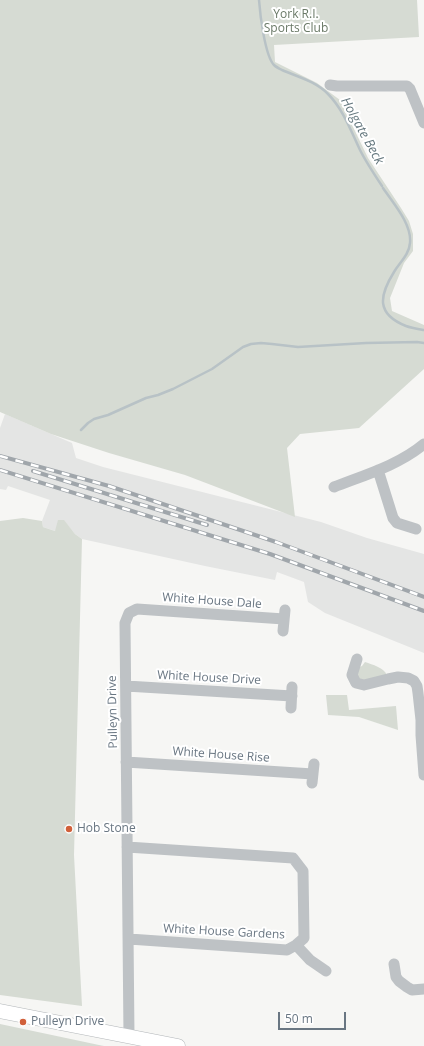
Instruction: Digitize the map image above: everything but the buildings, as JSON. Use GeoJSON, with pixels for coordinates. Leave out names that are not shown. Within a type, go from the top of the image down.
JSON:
{"type":"FeatureCollection","features":[{"type":"Feature","properties":{"kind":"main road"},"geometry":{"type":"LineString","coordinates":[[0,1011],[178,1046]]}},
{"type":"Feature","properties":{"kind":"street"},"geometry":{"type":"LineString","coordinates":[[330,85],[407,86],[410,88],[424,123]]}},
{"type":"Feature","properties":{"kind":"street"},"geometry":{"type":"LineString","coordinates":[[334,487],[378,470],[405,457],[424,444]]}},
{"type":"Feature","properties":{"kind":"street"},"geometry":{"type":"LineString","coordinates":[[378,470],[393,518],[397,523],[416,529]]}},
{"type":"Feature","properties":{"kind":"street","name":"White House Dale"},"geometry":{"type":"LineString","coordinates":[[137,609],[285,615],[284,631]]}},
{"type":"Feature","properties":{"kind":"street","name":"Pulleyn Drive"},"geometry":{"type":"LineString","coordinates":[[129,1036],[125,623],[129,613],[137,609]]}},
{"type":"Feature","properties":{"kind":"street"},"geometry":{"type":"LineString","coordinates":[[357,659],[352,675],[356,683],[364,685],[398,677],[408,678],[414,681],[417,686],[421,720],[424,775]]}},
{"type":"Feature","properties":{"kind":"street","name":"White House Drive"},"geometry":{"type":"LineString","coordinates":[[126,686],[292,691],[291,708]]}},
{"type":"Feature","properties":{"kind":"street","name":"White House Rise"},"geometry":{"type":"LineString","coordinates":[[126,762],[313,774]]}},
{"type":"Feature","properties":{"kind":"street","name":"White House Gardens"},"geometry":{"type":"LineString","coordinates":[[127,847],[293,858],[303,871],[304,938],[287,950],[128,939]]}},
{"type":"Feature","properties":{"kind":"street"},"geometry":{"type":"LineString","coordinates":[[296,945],[310,960],[326,971]]}},
{"type":"Feature","properties":{"kind":"street"},"geometry":{"type":"LineString","coordinates":[[394,964],[396,977],[407,988],[412,990],[424,989]]}},
{"type":"Feature","properties":{"kind":"shaded area"},"geometry":{"type":"Polygon","coordinates":[[[5,414],[72,443],[76,458],[103,467],[321,522],[367,538],[424,554],[424,653],[325,613],[308,602],[304,582],[277,572],[275,580],[82,539],[75,534],[63,520],[55,531],[43,527],[42,521],[50,500],[8,486],[6,490],[0,489],[0,428],[5,414]]]}},
{"type":"Feature","properties":{"kind":"green space","name":"York R.I. Sports Club"},"geometry":{"type":"Polygon","coordinates":[[[0,0],[417,0],[419,37],[274,45],[275,62],[317,83],[340,100],[368,158],[409,221],[413,234],[413,251],[404,263],[390,298],[392,311],[424,325],[424,369],[359,428],[300,434],[287,448],[295,517],[185,475],[51,434],[0,412],[0,0]]]}},
{"type":"Feature","properties":{"kind":"green space"},"geometry":{"type":"Polygon","coordinates":[[[23,518],[42,521],[43,527],[55,531],[58,520],[64,520],[75,534],[82,539],[74,855],[82,1006],[0,995],[0,521],[23,518]]]}},
{"type":"Feature","properties":{"kind":"green space"},"geometry":{"type":"Polygon","coordinates":[[[365,662],[380,668],[387,675],[364,682],[356,678],[357,668],[362,666],[365,662]]]}},
{"type":"Feature","properties":{"kind":"green space"},"geometry":{"type":"Polygon","coordinates":[[[326,695],[347,695],[349,710],[396,706],[398,730],[359,717],[328,715],[326,695]]]}},
{"type":"Feature","properties":{"kind":"green space"},"geometry":{"type":"Polygon","coordinates":[[[0,1024],[99,1045],[104,1046],[0,1046],[0,1024]]]}},
{"type":"Feature","properties":{"kind":"waterway","name":"Holgate Beck"},"geometry":{"type":"LineString","coordinates":[[259,0],[260,15],[268,53],[274,65],[279,69],[318,86],[328,94],[338,106],[360,150],[382,186]]}},
{"type":"Feature","properties":{"kind":"waterway","name":"Holgate Beck"},"geometry":{"type":"LineString","coordinates":[[383,188],[405,221],[410,236],[410,243],[406,255],[394,272],[385,289],[383,304],[389,316],[396,321],[408,327],[424,330]]}},
{"type":"Feature","properties":{"kind":"waterway"},"geometry":{"type":"LineString","coordinates":[[81,430],[94,419],[108,415],[146,398],[173,389],[212,369],[243,347],[251,344],[261,343],[298,347],[366,343],[424,343]]}},
{"type":"Feature","properties":{"kind":"railway"},"geometry":{"type":"LineString","coordinates":[[0,456],[109,486],[276,542],[424,597]]}},
{"type":"Feature","properties":{"kind":"railway"},"geometry":{"type":"LineString","coordinates":[[0,470],[270,554],[424,611]]}},
{"type":"Feature","properties":{"kind":"railway"},"geometry":{"type":"LineString","coordinates":[[33,471],[207,525]]}},
{"type":"Feature","properties":{"kind":"place","name":"Hob Stone"},"geometry":{"type":"Point","coordinates":[69,829]}},
{"type":"Feature","properties":{"kind":"place","name":"Pulleyn Drive"},"geometry":{"type":"Point","coordinates":[23,1022]}}]}
